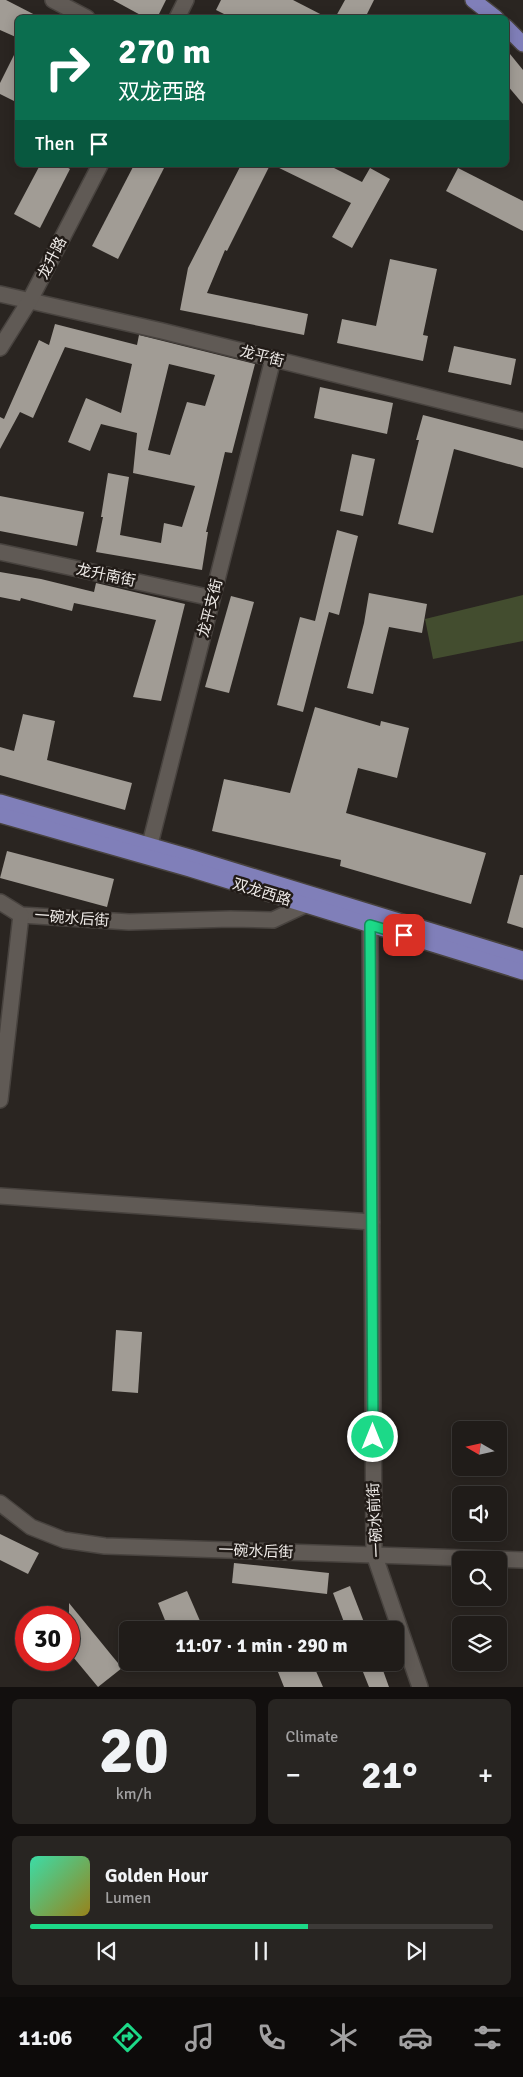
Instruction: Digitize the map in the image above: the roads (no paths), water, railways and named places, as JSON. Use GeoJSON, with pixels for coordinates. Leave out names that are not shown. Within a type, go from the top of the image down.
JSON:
{"type":"FeatureCollection","features":[{"type":"Feature","properties":{"kind":"main road"},"geometry":{"type":"LineString","coordinates":[[474,0],[492,15]]}},
{"type":"Feature","properties":{"kind":"main road"},"geometry":{"type":"LineString","coordinates":[[509,30],[523,44]]}},
{"type":"Feature","properties":{"kind":"main road","name":"双龙西路"},"geometry":{"type":"LineString","coordinates":[[0,802],[305,905],[523,972]]}},
{"type":"Feature","properties":{"kind":"main road","name":"双龙西路"},"geometry":{"type":"LineString","coordinates":[[0,815],[148,851],[523,959]]}},
{"type":"Feature","properties":{"kind":"street"},"geometry":{"type":"LineString","coordinates":[[53,0],[81,15]]}},
{"type":"Feature","properties":{"kind":"street"},"geometry":{"type":"LineString","coordinates":[[178,15],[186,0]]}},
{"type":"Feature","properties":{"kind":"street","name":"龙升路"},"geometry":{"type":"LineString","coordinates":[[0,348],[30,300],[99,167]]}},
{"type":"Feature","properties":{"kind":"street","name":"龙平街"},"geometry":{"type":"LineString","coordinates":[[0,294],[523,421]]}},
{"type":"Feature","properties":{"kind":"street","name":"龙平支街"},"geometry":{"type":"LineString","coordinates":[[148,851],[273,359]]}},
{"type":"Feature","properties":{"kind":"street","name":"龙升南街"},"geometry":{"type":"LineString","coordinates":[[0,552],[212,598]]}},
{"type":"Feature","properties":{"kind":"street"},"geometry":{"type":"LineString","coordinates":[[0,902],[21,915]]}},
{"type":"Feature","properties":{"kind":"street","name":"一碗水后街"},"geometry":{"type":"LineString","coordinates":[[0,1100],[21,915],[129,922],[230,919],[273,920],[305,905]]}},
{"type":"Feature","properties":{"kind":"street","name":"一碗水前街"},"geometry":{"type":"LineString","coordinates":[[370,925],[374,1554],[420,1687]]}},
{"type":"Feature","properties":{"kind":"street"},"geometry":{"type":"LineString","coordinates":[[0,1196],[372,1222]]}},
{"type":"Feature","properties":{"kind":"street","name":"一碗水后街"},"geometry":{"type":"LineString","coordinates":[[0,1503],[31,1527],[64,1540],[105,1546],[523,1560]]}}]}
